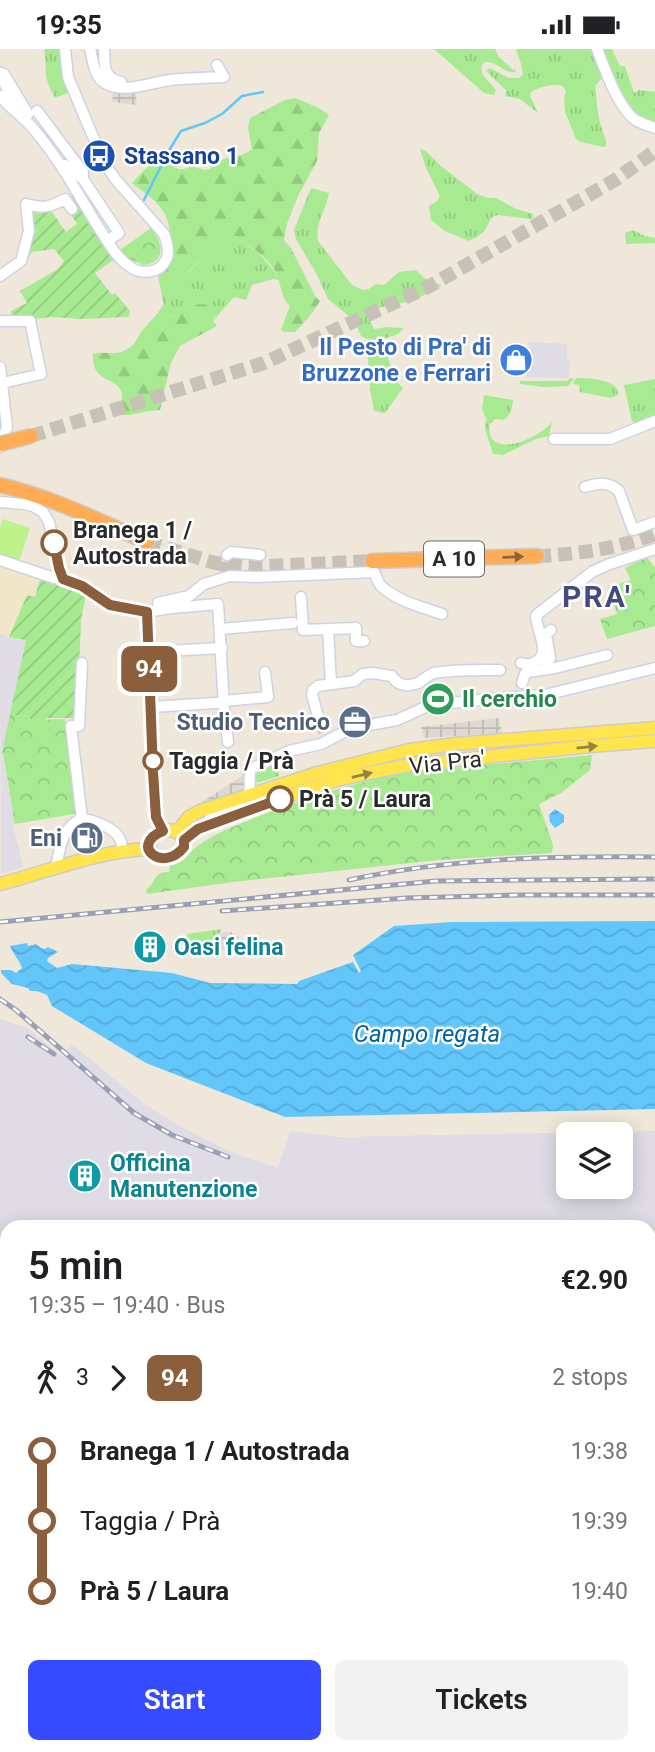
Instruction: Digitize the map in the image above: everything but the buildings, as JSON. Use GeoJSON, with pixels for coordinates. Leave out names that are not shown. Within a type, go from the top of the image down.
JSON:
{"type":"FeatureCollection","features":[{"type":"Feature","properties":{"kind":"highway"},"geometry":{"type":"LineString","coordinates":[[0,446],[31,436]]}},
{"type":"Feature","properties":{"kind":"highway"},"geometry":{"type":"LineString","coordinates":[[0,485],[63,505],[147,542]]}},
{"type":"Feature","properties":{"kind":"highway","name":"A 10"},"geometry":{"type":"LineString","coordinates":[[372,561],[537,557]]}},
{"type":"Feature","properties":{"kind":"main road","name":"Via Pra'"},"geometry":{"type":"LineString","coordinates":[[180,836],[189,817],[200,811],[247,793],[362,761],[424,748],[655,728]]}},
{"type":"Feature","properties":{"kind":"main road","name":"Via Pra'"},"geometry":{"type":"LineString","coordinates":[[180,836],[257,806],[337,780],[386,769],[655,741]]}},
{"type":"Feature","properties":{"kind":"main road"},"geometry":{"type":"LineString","coordinates":[[169,830],[180,836],[184,847],[181,852],[156,857],[151,854],[151,838],[169,830]]}},
{"type":"Feature","properties":{"kind":"main road"},"geometry":{"type":"LineString","coordinates":[[2,884],[88,858],[149,849]]}},
{"type":"Feature","properties":{"kind":"street"},"geometry":{"type":"LineString","coordinates":[[4,96],[1,73],[4,73],[107,241],[124,262],[138,272],[152,271],[159,267],[167,256],[164,234],[107,167],[68,77],[65,49]]}},
{"type":"Feature","properties":{"kind":"street"},"geometry":{"type":"LineString","coordinates":[[90,49],[98,77],[103,83],[114,87],[225,77],[217,65]]}},
{"type":"Feature","properties":{"kind":"street"},"geometry":{"type":"LineString","coordinates":[[104,49],[107,75],[111,79],[125,82],[126,88]]}},
{"type":"Feature","properties":{"kind":"street"},"geometry":{"type":"LineString","coordinates":[[597,49],[621,101],[635,120],[655,128]]}},
{"type":"Feature","properties":{"kind":"street"},"geometry":{"type":"LineString","coordinates":[[0,84],[4,96],[23,113],[30,115],[83,172],[83,179]]}},
{"type":"Feature","properties":{"kind":"street"},"geometry":{"type":"LineString","coordinates":[[60,165],[65,165],[83,179],[119,233],[107,241]]}},
{"type":"Feature","properties":{"kind":"street"},"geometry":{"type":"LineString","coordinates":[[0,276],[21,261],[29,231],[26,204],[50,207],[65,199],[72,209]]}},
{"type":"Feature","properties":{"kind":"street"},"geometry":{"type":"LineString","coordinates":[[0,321],[30,321],[41,374],[3,383]]}},
{"type":"Feature","properties":{"kind":"street"},"geometry":{"type":"LineString","coordinates":[[0,366],[8,427],[0,446]]}},
{"type":"Feature","properties":{"kind":"street"},"geometry":{"type":"LineString","coordinates":[[554,439],[610,439],[655,421]]}},
{"type":"Feature","properties":{"kind":"street"},"geometry":{"type":"LineString","coordinates":[[585,488],[608,483],[619,491],[633,530],[655,522]]}},
{"type":"Feature","properties":{"kind":"street"},"geometry":{"type":"LineString","coordinates":[[0,502],[24,503],[43,512],[49,522],[61,577],[82,586],[110,605],[147,612],[218,604],[228,742]]}},
{"type":"Feature","properties":{"kind":"street"},"geometry":{"type":"LineString","coordinates":[[521,663],[527,665],[536,662],[544,651],[536,623],[539,613],[592,572],[655,549]]}},
{"type":"Feature","properties":{"kind":"street"},"geometry":{"type":"LineString","coordinates":[[228,555],[232,552],[260,555]]}},
{"type":"Feature","properties":{"kind":"street"},"geometry":{"type":"LineString","coordinates":[[0,560],[54,579],[61,577]]}},
{"type":"Feature","properties":{"kind":"street"},"geometry":{"type":"LineString","coordinates":[[163,831],[156,817],[147,606],[189,596],[196,585],[224,572]]}},
{"type":"Feature","properties":{"kind":"street"},"geometry":{"type":"LineString","coordinates":[[194,590],[230,576],[373,572],[379,585],[395,596],[442,614]]}},
{"type":"Feature","properties":{"kind":"street"},"geometry":{"type":"LineString","coordinates":[[301,597],[303,630],[356,628],[356,641],[364,641]]}},
{"type":"Feature","properties":{"kind":"street"},"geometry":{"type":"LineString","coordinates":[[220,629],[293,622]]}},
{"type":"Feature","properties":{"kind":"street"},"geometry":{"type":"LineString","coordinates":[[328,629],[331,684]]}},
{"type":"Feature","properties":{"kind":"street"},"geometry":{"type":"LineString","coordinates":[[545,669],[550,658],[546,634],[551,630]]}},
{"type":"Feature","properties":{"kind":"street"},"geometry":{"type":"LineString","coordinates":[[149,652],[222,649]]}},
{"type":"Feature","properties":{"kind":"street"},"geometry":{"type":"LineString","coordinates":[[523,690],[525,674],[528,672],[607,655]]}},
{"type":"Feature","properties":{"kind":"street"},"geometry":{"type":"LineString","coordinates":[[82,663],[79,726],[71,722],[82,819]]}},
{"type":"Feature","properties":{"kind":"street"},"geometry":{"type":"LineString","coordinates":[[247,793],[251,769],[289,751],[348,730],[397,720],[430,705],[523,690],[545,695],[655,668]]}},
{"type":"Feature","properties":{"kind":"street"},"geometry":{"type":"LineString","coordinates":[[320,723],[312,695],[318,686],[354,681],[359,675],[372,673],[392,676],[403,685],[414,685],[433,673],[470,669],[500,670]]}},
{"type":"Feature","properties":{"kind":"street"},"geometry":{"type":"LineString","coordinates":[[151,707],[268,697],[265,672]]}},
{"type":"Feature","properties":{"kind":"street","name":"Via Pra'"},"geometry":{"type":"LineString","coordinates":[[206,826],[212,817],[237,807],[247,793]]}},
{"type":"Feature","properties":{"kind":"street"},"geometry":{"type":"LineString","coordinates":[[56,867],[65,832],[69,825],[82,819],[112,831],[120,838],[123,852]]}},
{"type":"Feature","properties":{"kind":"shaded area"},"geometry":{"type":"Polygon","coordinates":[[[114,84],[135,84],[137,105],[112,102],[114,84]]]}},
{"type":"Feature","properties":{"kind":"shaded area"},"geometry":{"type":"Polygon","coordinates":[[[529,342],[567,344],[569,378],[527,377],[529,342]]]}},
{"type":"Feature","properties":{"kind":"shaded area"},"geometry":{"type":"Polygon","coordinates":[[[0,562],[41,577],[35,598],[26,595],[9,637],[0,633],[0,562]]]}},
{"type":"Feature","properties":{"kind":"shaded area"},"geometry":{"type":"Polygon","coordinates":[[[0,633],[26,640],[2,753],[15,824],[13,825],[23,867],[1,874],[0,633]]]}},
{"type":"Feature","properties":{"kind":"shaded area"},"geometry":{"type":"Polygon","coordinates":[[[499,718],[502,733],[424,738],[421,727],[499,718]]]}},
{"type":"Feature","properties":{"kind":"shaded area"},"geometry":{"type":"Polygon","coordinates":[[[244,775],[245,787],[239,794],[196,810],[194,807],[244,775]]]}},
{"type":"Feature","properties":{"kind":"shaded area"},"geometry":{"type":"Polygon","coordinates":[[[224,932],[231,932],[239,937],[217,954],[215,941],[224,932]]]}},
{"type":"Feature","properties":{"kind":"shaded area"},"geometry":{"type":"Polygon","coordinates":[[[0,1019],[27,1028],[63,1057],[72,1044],[147,1106],[185,1129],[236,1154],[278,1168],[290,1131],[337,1137],[556,1133],[556,1199],[633,1199],[633,1131],[655,1131],[655,1220],[0,1220],[0,1019]]]}},
{"type":"Feature","properties":{"kind":"green space"},"geometry":{"type":"Polygon","coordinates":[[[44,49],[62,49],[70,92],[55,98],[49,86],[44,49]]]}},
{"type":"Feature","properties":{"kind":"green space"},"geometry":{"type":"Polygon","coordinates":[[[434,49],[495,49],[499,57],[513,70],[516,69],[511,72],[491,63],[483,63],[483,74],[496,90],[494,95],[484,93],[434,49]]]}},
{"type":"Feature","properties":{"kind":"green space"},"geometry":{"type":"Polygon","coordinates":[[[516,49],[594,49],[605,78],[595,86],[606,146],[576,139],[565,112],[566,91],[563,86],[547,86],[531,92],[530,96],[538,113],[520,99],[505,96],[506,90],[486,71],[490,68],[509,78],[519,78],[523,74],[516,49]]]}},
{"type":"Feature","properties":{"kind":"green space"},"geometry":{"type":"Polygon","coordinates":[[[598,49],[612,49],[620,66],[625,66],[634,93],[639,90],[655,92],[655,127],[638,120],[623,102],[598,49]]]}},
{"type":"Feature","properties":{"kind":"green space"},"geometry":{"type":"Polygon","coordinates":[[[295,98],[329,115],[319,133],[317,161],[298,196],[284,240],[320,301],[295,332],[281,330],[290,306],[275,271],[263,257],[238,237],[227,235],[184,276],[164,305],[158,276],[170,264],[169,225],[158,205],[132,183],[160,160],[165,159],[178,169],[193,166],[205,170],[223,159],[248,152],[252,149],[248,128],[250,118],[285,100],[295,98]]]}},
{"type":"Feature","properties":{"kind":"green space"},"geometry":{"type":"Polygon","coordinates":[[[420,149],[426,151],[477,194],[496,198],[516,209],[533,214],[533,217],[492,217],[484,232],[469,241],[445,231],[431,220],[429,206],[440,196],[420,149]]]}},
{"type":"Feature","properties":{"kind":"green space"},"geometry":{"type":"Polygon","coordinates":[[[311,188],[329,193],[319,222],[318,241],[352,285],[363,290],[369,289],[376,284],[384,285],[399,272],[416,270],[424,278],[442,286],[411,301],[365,311],[374,329],[404,328],[398,334],[383,339],[394,379],[403,388],[385,413],[374,411],[368,367],[371,341],[361,336],[350,317],[328,299],[296,239],[294,230],[311,188]]]}},
{"type":"Feature","properties":{"kind":"green space"},"geometry":{"type":"Polygon","coordinates":[[[74,196],[115,259],[95,273],[112,295],[115,293],[130,311],[129,317],[12,317],[11,311],[27,303],[20,291],[58,269],[64,261],[54,249],[32,252],[25,264],[22,263],[28,210],[52,212],[66,232],[77,224],[64,204],[74,196]]]}},
{"type":"Feature","properties":{"kind":"green space"},"geometry":{"type":"Polygon","coordinates":[[[151,228],[160,245],[159,256],[151,263],[143,265],[130,261],[120,250],[151,228]]]}},
{"type":"Feature","properties":{"kind":"green space"},"geometry":{"type":"Polygon","coordinates":[[[633,230],[655,238],[655,243],[626,244],[625,233],[633,230]]]}},
{"type":"Feature","properties":{"kind":"green space"},"geometry":{"type":"Polygon","coordinates":[[[227,235],[238,237],[256,251],[279,280],[252,285],[246,300],[234,297],[213,321],[215,315],[183,313],[170,317],[157,314],[179,282],[227,235]]]}},
{"type":"Feature","properties":{"kind":"green space"},"geometry":{"type":"Polygon","coordinates":[[[199,304],[212,305],[215,310],[213,321],[217,326],[180,346],[171,363],[160,410],[122,415],[119,411],[122,396],[120,388],[96,371],[93,354],[125,350],[134,344],[157,314],[170,317],[199,304]]]}},
{"type":"Feature","properties":{"kind":"green space"},"geometry":{"type":"Polygon","coordinates":[[[576,378],[610,383],[617,389],[618,395],[611,398],[580,392],[579,385],[573,384],[576,378]]]}},
{"type":"Feature","properties":{"kind":"green space"},"geometry":{"type":"Polygon","coordinates":[[[574,379],[568,386],[520,384],[520,381],[567,381],[574,379]]]}},
{"type":"Feature","properties":{"kind":"green space"},"geometry":{"type":"Polygon","coordinates":[[[655,379],[655,417],[636,423],[632,421],[624,385],[655,379]]]}},
{"type":"Feature","properties":{"kind":"green space"},"geometry":{"type":"Polygon","coordinates":[[[484,395],[513,400],[508,416],[503,420],[495,419],[489,425],[491,437],[496,442],[513,444],[523,441],[541,432],[552,422],[549,436],[536,439],[503,455],[493,454],[485,429],[486,418],[482,409],[484,395]]]}},
{"type":"Feature","properties":{"kind":"green space"},"geometry":{"type":"Polygon","coordinates":[[[3,519],[30,528],[19,562],[0,555],[0,527],[3,519]]]}},
{"type":"Feature","properties":{"kind":"green space"},"geometry":{"type":"Polygon","coordinates":[[[647,557],[655,568],[655,626],[607,639],[600,619],[617,614],[608,587],[631,580],[625,568],[647,557]]]}},
{"type":"Feature","properties":{"kind":"green space"},"geometry":{"type":"Polygon","coordinates":[[[40,579],[86,595],[81,620],[77,718],[46,718],[37,723],[29,717],[10,714],[26,640],[9,637],[27,595],[35,597],[40,579]]]}},
{"type":"Feature","properties":{"kind":"green space"},"geometry":{"type":"Polygon","coordinates":[[[10,714],[29,717],[30,720],[65,719],[79,813],[15,824],[2,753],[10,714]]]}},
{"type":"Feature","properties":{"kind":"green space"},"geometry":{"type":"Polygon","coordinates":[[[592,755],[590,770],[561,793],[539,804],[553,845],[552,853],[439,860],[147,894],[146,890],[160,873],[169,872],[170,866],[182,861],[211,837],[324,793],[423,768],[428,770],[592,755]]]}},
{"type":"Feature","properties":{"kind":"green space"},"geometry":{"type":"Polygon","coordinates":[[[273,761],[278,767],[279,776],[257,783],[254,777],[256,774],[269,767],[273,761]]]}},
{"type":"Feature","properties":{"kind":"green space"},"geometry":{"type":"Polygon","coordinates":[[[221,929],[213,943],[188,944],[187,934],[221,929]]]}},
{"type":"Feature","properties":{"kind":"water"},"geometry":{"type":"Polygon","coordinates":[[[555,809],[564,815],[564,822],[555,828],[549,815],[555,809]]]}},
{"type":"Feature","properties":{"kind":"water","name":"Campo regata"},"geometry":{"type":"Polygon","coordinates":[[[655,921],[655,1109],[285,1117],[146,1063],[52,1006],[47,995],[12,984],[1,973],[1,970],[11,970],[16,973],[22,968],[10,946],[27,943],[28,946],[36,944],[58,952],[47,961],[57,968],[72,964],[172,973],[210,983],[297,984],[353,962],[359,973],[361,971],[353,955],[394,926],[452,922],[655,921]]]}},
{"type":"Feature","properties":{"kind":"waterway"},"geometry":{"type":"LineString","coordinates":[[144,200],[181,131],[222,114],[242,96],[263,92]]}},
{"type":"Feature","properties":{"kind":"tunnel"},"geometry":{"type":"LineString","coordinates":[[31,436],[264,363],[428,287],[615,180],[655,151]]}},
{"type":"Feature","properties":{"kind":"tunnel"},"geometry":{"type":"LineString","coordinates":[[537,556],[597,550],[655,534]]}},
{"type":"Feature","properties":{"kind":"tunnel"},"geometry":{"type":"LineString","coordinates":[[147,542],[215,563],[249,567],[372,561]]}},
{"type":"Feature","properties":{"kind":"tunnel"},"geometry":{"type":"LineString","coordinates":[[224,572],[227,555]]}},
{"type":"Feature","properties":{"kind":"tunnel"},"geometry":{"type":"LineString","coordinates":[[320,723],[325,737]]}},
{"type":"Feature","properties":{"kind":"railway"},"geometry":{"type":"LineString","coordinates":[[349,880],[425,867],[501,860],[655,857]]}},
{"type":"Feature","properties":{"kind":"railway"},"geometry":{"type":"LineString","coordinates":[[0,922],[436,881],[655,879]]}},
{"type":"Feature","properties":{"kind":"railway"},"geometry":{"type":"LineString","coordinates":[[222,911],[407,898],[655,895]]}},
{"type":"Feature","properties":{"kind":"railway"},"geometry":{"type":"LineString","coordinates":[[0,999],[134,1113],[172,1135],[228,1157]]}},
{"type":"Feature","properties":{"kind":"railway"},"geometry":{"type":"LineString","coordinates":[[28,1037],[54,1054]]}},
{"type":"Feature","properties":{"kind":"bus line","name":"94"},"geometry":{"type":"LineString","coordinates":[[54,543],[63,579],[82,586],[110,605],[147,612],[156,817],[163,831],[153,836],[149,852],[159,858],[175,855],[181,852],[184,840],[198,829],[280,799]]}},
{"type":"Feature","properties":{"kind":"place","name":"Stassano 1"},"geometry":{"type":"Point","coordinates":[99,156]}},
{"type":"Feature","properties":{"kind":"place","name":"Il Pesto di Pra' di Bruzzone e Ferrari"},"geometry":{"type":"Point","coordinates":[516,360]}},
{"type":"Feature","properties":{"kind":"place","name":"Branega 1 / Autostrada"},"geometry":{"type":"Point","coordinates":[54,543]}},
{"type":"Feature","properties":{"kind":"place","name":"Il cerchio"},"geometry":{"type":"Point","coordinates":[438,699]}},
{"type":"Feature","properties":{"kind":"place","name":"Studio Tecnico"},"geometry":{"type":"Point","coordinates":[355,722]}},
{"type":"Feature","properties":{"kind":"place","name":"Taggia / Prà"},"geometry":{"type":"Point","coordinates":[153,761]}},
{"type":"Feature","properties":{"kind":"place","name":"Prà 5 / Laura"},"geometry":{"type":"Point","coordinates":[280,799]}},
{"type":"Feature","properties":{"kind":"place","name":"Eni"},"geometry":{"type":"Point","coordinates":[87,838]}},
{"type":"Feature","properties":{"kind":"place","name":"Oasi felina"},"geometry":{"type":"Point","coordinates":[150,947]}},
{"type":"Feature","properties":{"kind":"place","name":"Officina Manutenzione"},"geometry":{"type":"Point","coordinates":[85,1176]}},
{"type":"Feature","properties":{"kind":"district","name":"PRA'"},"geometry":{"type":"Point","coordinates":[597,597]}}]}
